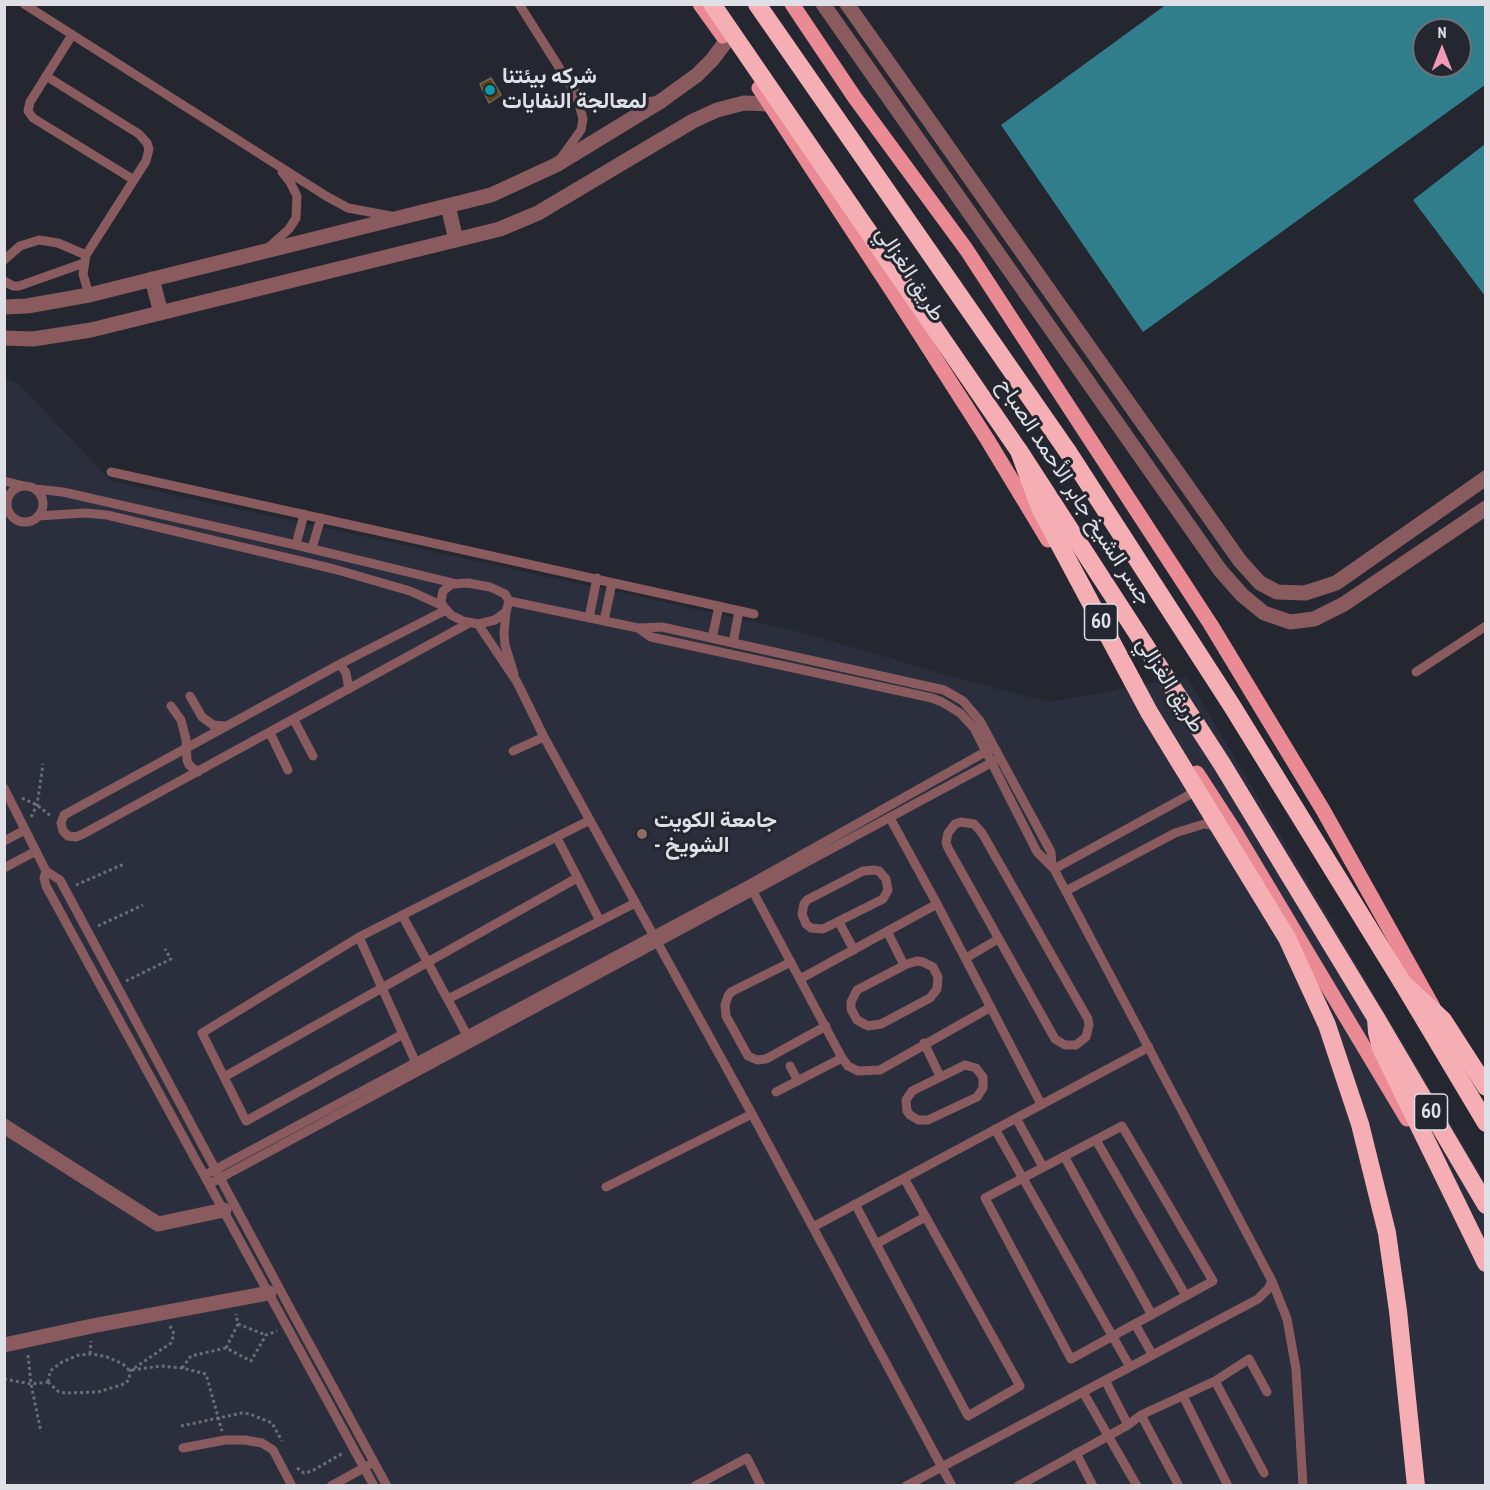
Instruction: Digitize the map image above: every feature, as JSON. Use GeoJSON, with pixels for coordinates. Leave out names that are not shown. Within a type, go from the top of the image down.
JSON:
{"type":"FeatureCollection","features":[{"type":"Feature","properties":{"kind":"highway","name":"جسر الشيخ جابر الأحمد الصباح"},"geometry":{"type":"LineString","coordinates":[[712,4],[1019,451],[1222,764],[1376,1018]]}},
{"type":"Feature","properties":{"kind":"highway","name":"جسر الشيخ جابر الأحمد الصباح"},"geometry":{"type":"LineString","coordinates":[[757,4],[1068,452],[1232,706],[1402,982]]}},
{"type":"Feature","properties":{"kind":"highway"},"geometry":{"type":"LineString","coordinates":[[1019,451],[1040,508],[1138,692],[1287,939],[1327,1025],[1360,1124],[1387,1233],[1398,1311],[1416,1485]]}},
{"type":"Feature","properties":{"kind":"highway"},"geometry":{"type":"LineString","coordinates":[[1402,982],[1443,1020],[1485,1087]]}},
{"type":"Feature","properties":{"kind":"highway","name":"60"},"geometry":{"type":"LineString","coordinates":[[1402,982],[1485,1123]]}},
{"type":"Feature","properties":{"kind":"highway"},"geometry":{"type":"LineString","coordinates":[[1376,1018],[1381,1048],[1485,1263]]}},
{"type":"Feature","properties":{"kind":"highway","name":"60"},"geometry":{"type":"LineString","coordinates":[[1376,1018],[1485,1205]]}},
{"type":"Feature","properties":{"kind":"main road","name":"طريق الغزالي"},"geometry":{"type":"LineString","coordinates":[[700,4],[770,104],[962,400],[1057,555],[1234,830],[1485,1250]]}},
{"type":"Feature","properties":{"kind":"main road","name":"60"},"geometry":{"type":"LineString","coordinates":[[792,4],[855,98],[966,249],[1217,635],[1323,810],[1377,910],[1485,1098]]}},
{"type":"Feature","properties":{"kind":"street"},"geometry":{"type":"LineString","coordinates":[[824,4],[1220,570],[1242,595],[1264,613],[1290,622],[1314,619],[1344,604],[1485,508]]}},
{"type":"Feature","properties":{"kind":"street"},"geometry":{"type":"LineString","coordinates":[[847,4],[1240,561],[1260,583],[1277,592],[1305,593],[1336,583],[1485,478]]}},
{"type":"Feature","properties":{"kind":"street"},"geometry":{"type":"LineString","coordinates":[[4,307],[27,306],[89,295],[491,195],[556,165],[661,101],[697,75],[727,40]]}},
{"type":"Feature","properties":{"kind":"street"},"geometry":{"type":"LineString","coordinates":[[4,338],[33,339],[69,334],[500,229],[538,213],[656,142],[717,110],[744,103],[770,104]]}},
{"type":"Feature","properties":{"kind":"street"},"geometry":{"type":"LineString","coordinates":[[448,206],[456,240]]}},
{"type":"Feature","properties":{"kind":"street"},"geometry":{"type":"LineString","coordinates":[[152,279],[161,313]]}},
{"type":"Feature","properties":{"kind":"street"},"geometry":{"type":"LineString","coordinates":[[4,1126],[158,1224],[224,1210]]}},
{"type":"Feature","properties":{"kind":"street"},"geometry":{"type":"LineString","coordinates":[[4,1345],[269,1293]]}},
{"type":"Feature","properties":{"kind":"lane"},"geometry":{"type":"LineString","coordinates":[[24,4],[279,168],[348,208],[400,218]]}},
{"type":"Feature","properties":{"kind":"lane"},"geometry":{"type":"LineString","coordinates":[[519,4],[574,91],[583,119],[581,130],[556,165]]}},
{"type":"Feature","properties":{"kind":"lane"},"geometry":{"type":"LineString","coordinates":[[72,35],[30,102],[28,106],[30,115],[134,180]]}},
{"type":"Feature","properties":{"kind":"lane"},"geometry":{"type":"LineString","coordinates":[[46,76],[143,138],[147,143],[148,155],[85,259],[85,285],[89,295]]}},
{"type":"Feature","properties":{"kind":"lane"},"geometry":{"type":"LineString","coordinates":[[574,91],[588,101],[602,106],[661,101]]}},
{"type":"Feature","properties":{"kind":"lane"},"geometry":{"type":"LineString","coordinates":[[263,252],[289,229],[296,218],[297,196],[279,168]]}},
{"type":"Feature","properties":{"kind":"lane"},"geometry":{"type":"LineString","coordinates":[[4,260],[20,246],[39,240],[58,243],[85,259]]}},
{"type":"Feature","properties":{"kind":"lane"},"geometry":{"type":"LineString","coordinates":[[4,281],[13,286],[19,286],[85,259]]}},
{"type":"Feature","properties":{"kind":"lane"},"geometry":{"type":"LineString","coordinates":[[111,472],[754,614]]}},
{"type":"Feature","properties":{"kind":"lane"},"geometry":{"type":"LineString","coordinates":[[4,481],[312,548],[457,584]]}},
{"type":"Feature","properties":{"kind":"lane"},"geometry":{"type":"LineString","coordinates":[[24,486],[12,491],[7,512],[20,521],[38,516],[85,513],[107,515],[334,569],[410,591],[445,608],[457,618],[473,623],[517,682]]}},
{"type":"Feature","properties":{"kind":"lane"},"geometry":{"type":"LineString","coordinates":[[35,489],[43,505],[38,516]]}},
{"type":"Feature","properties":{"kind":"lane"},"geometry":{"type":"LineString","coordinates":[[296,545],[304,514]]}},
{"type":"Feature","properties":{"kind":"lane"},"geometry":{"type":"LineString","coordinates":[[312,548],[321,518]]}},
{"type":"Feature","properties":{"kind":"lane"},"geometry":{"type":"LineString","coordinates":[[589,618],[597,579]]}},
{"type":"Feature","properties":{"kind":"lane"},"geometry":{"type":"LineString","coordinates":[[604,621],[612,582]]}},
{"type":"Feature","properties":{"kind":"lane"},"geometry":{"type":"LineString","coordinates":[[445,608],[441,596],[443,591],[452,584],[480,584],[505,594],[509,601],[504,633],[506,645],[517,682],[544,737],[753,1114],[952,1485]]}},
{"type":"Feature","properties":{"kind":"lane"},"geometry":{"type":"LineString","coordinates":[[509,601],[638,628],[654,626],[733,642],[944,690],[963,701],[972,711],[990,750],[991,763],[1037,852],[1053,867],[1272,1281],[1287,1319],[1296,1369],[1303,1485]]}},
{"type":"Feature","properties":{"kind":"lane"},"geometry":{"type":"LineString","coordinates":[[712,638],[719,606]]}},
{"type":"Feature","properties":{"kind":"lane"},"geometry":{"type":"LineString","coordinates":[[445,608],[64,815],[61,823],[63,831],[68,836],[76,837],[473,623],[495,620],[506,612]]}},
{"type":"Feature","properties":{"kind":"lane"},"geometry":{"type":"LineString","coordinates":[[733,642],[739,611]]}},
{"type":"Feature","properties":{"kind":"lane"},"geometry":{"type":"LineString","coordinates":[[1416,672],[1485,626]]}},
{"type":"Feature","properties":{"kind":"lane"},"geometry":{"type":"LineString","coordinates":[[638,628],[651,638],[942,702],[960,713],[990,750],[1000,758],[1051,852],[1053,867]]}},
{"type":"Feature","properties":{"kind":"lane"},"geometry":{"type":"LineString","coordinates":[[340,664],[346,673],[349,689]]}},
{"type":"Feature","properties":{"kind":"lane"},"geometry":{"type":"LineString","coordinates":[[190,696],[202,717],[213,725],[225,726]]}},
{"type":"Feature","properties":{"kind":"lane"},"geometry":{"type":"LineString","coordinates":[[171,705],[181,720],[186,739],[187,760],[198,772]]}},
{"type":"Feature","properties":{"kind":"lane"},"geometry":{"type":"LineString","coordinates":[[294,720],[313,756]]}},
{"type":"Feature","properties":{"kind":"lane"},"geometry":{"type":"LineString","coordinates":[[270,733],[288,770]]}},
{"type":"Feature","properties":{"kind":"lane"},"geometry":{"type":"LineString","coordinates":[[513,751],[544,737]]}},
{"type":"Feature","properties":{"kind":"lane"},"geometry":{"type":"LineString","coordinates":[[751,888],[990,750]]}},
{"type":"Feature","properties":{"kind":"lane"},"geometry":{"type":"LineString","coordinates":[[207,1179],[751,888],[890,818],[1000,758]]}},
{"type":"Feature","properties":{"kind":"lane"},"geometry":{"type":"LineString","coordinates":[[1053,867],[1205,787]]}},
{"type":"Feature","properties":{"kind":"lane"},"geometry":{"type":"LineString","coordinates":[[5,789],[46,871],[57,877],[65,890],[387,1485]]}},
{"type":"Feature","properties":{"kind":"lane"},"geometry":{"type":"LineString","coordinates":[[890,818],[966,958],[1041,1104]]}},
{"type":"Feature","properties":{"kind":"lane"},"geometry":{"type":"LineString","coordinates":[[403,1034],[246,1121],[201,1033],[359,937],[590,820]]}},
{"type":"Feature","properties":{"kind":"lane"},"geometry":{"type":"LineString","coordinates":[[961,822],[974,824],[982,833],[1088,1019],[1089,1031],[1082,1042],[1065,1046],[1055,1039],[998,939],[948,848],[948,832],[955,824],[961,822]]}},
{"type":"Feature","properties":{"kind":"lane"},"geometry":{"type":"LineString","coordinates":[[1066,891],[1184,830],[1204,824],[1234,830]]}},
{"type":"Feature","properties":{"kind":"lane"},"geometry":{"type":"LineString","coordinates":[[4,840],[25,830]]}},
{"type":"Feature","properties":{"kind":"lane"},"geometry":{"type":"LineString","coordinates":[[557,838],[600,921]]}},
{"type":"Feature","properties":{"kind":"lane"},"geometry":{"type":"LineString","coordinates":[[4,868],[36,851]]}},
{"type":"Feature","properties":{"kind":"lane"},"geometry":{"type":"LineString","coordinates":[[874,870],[883,875],[888,884],[883,899],[839,922],[823,929],[811,928],[803,920],[804,904],[812,896],[863,871],[874,870]]}},
{"type":"Feature","properties":{"kind":"lane"},"geometry":{"type":"LineString","coordinates":[[46,871],[44,879],[46,886],[374,1485]]}},
{"type":"Feature","properties":{"kind":"lane"},"geometry":{"type":"LineString","coordinates":[[224,1077],[577,878]]}},
{"type":"Feature","properties":{"kind":"lane"},"geometry":{"type":"LineString","coordinates":[[751,888],[842,1059],[858,1071],[880,1070],[991,1006]]}},
{"type":"Feature","properties":{"kind":"lane"},"geometry":{"type":"LineString","coordinates":[[448,999],[636,903]]}},
{"type":"Feature","properties":{"kind":"lane"},"geometry":{"type":"LineString","coordinates":[[800,979],[937,904]]}},
{"type":"Feature","properties":{"kind":"lane"},"geometry":{"type":"LineString","coordinates":[[402,915],[467,1035]]}},
{"type":"Feature","properties":{"kind":"lane"},"geometry":{"type":"LineString","coordinates":[[839,922],[854,950]]}},
{"type":"Feature","properties":{"kind":"lane"},"geometry":{"type":"LineString","coordinates":[[887,932],[904,965]]}},
{"type":"Feature","properties":{"kind":"lane"},"geometry":{"type":"LineString","coordinates":[[359,937],[416,1062]]}},
{"type":"Feature","properties":{"kind":"lane"},"geometry":{"type":"LineString","coordinates":[[218,1174],[416,1062],[656,939]]}},
{"type":"Feature","properties":{"kind":"lane"},"geometry":{"type":"LineString","coordinates":[[966,958],[998,939]]}},
{"type":"Feature","properties":{"kind":"lane"},"geometry":{"type":"LineString","coordinates":[[917,961],[933,967],[938,983],[934,994],[881,1024],[868,1026],[857,1020],[851,1009],[853,996],[857,990],[904,965],[917,961]]}},
{"type":"Feature","properties":{"kind":"lane"},"geometry":{"type":"LineString","coordinates":[[791,962],[730,992],[726,1000],[725,1011],[731,1026],[748,1056],[757,1060],[770,1058],[826,1026]]}},
{"type":"Feature","properties":{"kind":"lane"},"geometry":{"type":"LineString","coordinates":[[924,1043],[940,1076]]}},
{"type":"Feature","properties":{"kind":"lane"},"geometry":{"type":"LineString","coordinates":[[813,1227],[1149,1047]]}},
{"type":"Feature","properties":{"kind":"lane"},"geometry":{"type":"LineString","coordinates":[[776,1092],[842,1059]]}},
{"type":"Feature","properties":{"kind":"lane"},"geometry":{"type":"LineString","coordinates":[[971,1065],[983,1077],[983,1088],[977,1097],[928,1120],[914,1119],[907,1111],[908,1095],[940,1076],[959,1066],[971,1065]]}},
{"type":"Feature","properties":{"kind":"lane"},"geometry":{"type":"LineString","coordinates":[[790,1066],[798,1081]]}},
{"type":"Feature","properties":{"kind":"lane"},"geometry":{"type":"LineString","coordinates":[[606,1187],[753,1114]]}},
{"type":"Feature","properties":{"kind":"lane"},"geometry":{"type":"LineString","coordinates":[[1016,1118],[1043,1167]]}},
{"type":"Feature","properties":{"kind":"lane"},"geometry":{"type":"LineString","coordinates":[[1122,1126],[1213,1281],[1071,1359],[985,1198],[1043,1167],[1122,1126]]}},
{"type":"Feature","properties":{"kind":"lane"},"geometry":{"type":"LineString","coordinates":[[995,1129],[1130,1367]]}},
{"type":"Feature","properties":{"kind":"lane"},"geometry":{"type":"LineString","coordinates":[[1096,1140],[1186,1296]]}},
{"type":"Feature","properties":{"kind":"lane"},"geometry":{"type":"LineString","coordinates":[[1064,1156],[1152,1315]]}},
{"type":"Feature","properties":{"kind":"lane"},"geometry":{"type":"LineString","coordinates":[[855,1204],[969,1416],[1020,1386],[904,1178]]}},
{"type":"Feature","properties":{"kind":"lane"},"geometry":{"type":"LineString","coordinates":[[876,1244],[925,1217]]}},
{"type":"Feature","properties":{"kind":"lane"},"geometry":{"type":"LineString","coordinates":[[906,1485],[1258,1299],[1272,1281]]}},
{"type":"Feature","properties":{"kind":"lane"},"geometry":{"type":"LineString","coordinates":[[1135,1324],[1152,1354]]}},
{"type":"Feature","properties":{"kind":"lane"},"geometry":{"type":"LineString","coordinates":[[1018,1485],[1128,1425],[1141,1415],[1215,1381],[1249,1359],[1267,1392]]}},
{"type":"Feature","properties":{"kind":"lane"},"geometry":{"type":"LineString","coordinates":[[1105,1380],[1128,1425]]}},
{"type":"Feature","properties":{"kind":"lane"},"geometry":{"type":"LineString","coordinates":[[1215,1381],[1264,1473]]}},
{"type":"Feature","properties":{"kind":"lane"},"geometry":{"type":"LineString","coordinates":[[1083,1392],[1137,1485]]}},
{"type":"Feature","properties":{"kind":"lane"},"geometry":{"type":"LineString","coordinates":[[1183,1396],[1228,1485]]}},
{"type":"Feature","properties":{"kind":"lane"},"geometry":{"type":"LineString","coordinates":[[1141,1415],[1179,1485]]}},
{"type":"Feature","properties":{"kind":"lane"},"geometry":{"type":"LineString","coordinates":[[183,1448],[225,1440],[262,1443],[273,1450],[292,1485]]}},
{"type":"Feature","properties":{"kind":"lane"},"geometry":{"type":"LineString","coordinates":[[1076,1453],[1093,1485]]}},
{"type":"Feature","properties":{"kind":"lane"},"geometry":{"type":"LineString","coordinates":[[695,1485],[747,1458],[761,1485]]}},
{"type":"Feature","properties":{"kind":"lane"},"geometry":{"type":"LineString","coordinates":[[331,1485],[374,1462]]}},
{"type":"Feature","properties":{"kind":"lane"},"geometry":{"type":"LineString","coordinates":[[1037,1475],[1042,1485]]}},
{"type":"Feature","properties":{"kind":"path"},"geometry":{"type":"LineString","coordinates":[[25,830],[37,805],[43,764]]}},
{"type":"Feature","properties":{"kind":"path"},"geometry":{"type":"LineString","coordinates":[[5,789],[37,805],[61,823]]}},
{"type":"Feature","properties":{"kind":"path"},"geometry":{"type":"LineString","coordinates":[[65,890],[124,864]]}},
{"type":"Feature","properties":{"kind":"path"},"geometry":{"type":"LineString","coordinates":[[87,931],[143,905]]}},
{"type":"Feature","properties":{"kind":"path"},"geometry":{"type":"LineString","coordinates":[[117,986],[171,958],[165,949]]}},
{"type":"Feature","properties":{"kind":"path"},"geometry":{"type":"LineString","coordinates":[[48,1382],[58,1392],[98,1392],[124,1384],[129,1380],[130,1371],[171,1343],[174,1334],[165,1314]]}},
{"type":"Feature","properties":{"kind":"path"},"geometry":{"type":"LineString","coordinates":[[182,1368],[191,1356],[226,1348],[251,1362],[266,1335],[238,1324],[226,1348]]}},
{"type":"Feature","properties":{"kind":"path"},"geometry":{"type":"LineString","coordinates":[[27,1341],[31,1384],[41,1432]]}},
{"type":"Feature","properties":{"kind":"path"},"geometry":{"type":"LineString","coordinates":[[48,1382],[50,1371],[62,1362],[79,1355],[93,1354],[107,1358],[123,1364],[130,1371]]}},
{"type":"Feature","properties":{"kind":"path"},"geometry":{"type":"LineString","coordinates":[[130,1371],[161,1366],[206,1374],[225,1440]]}},
{"type":"Feature","properties":{"kind":"path"},"geometry":{"type":"LineString","coordinates":[[4,1379],[31,1384],[48,1382]]}},
{"type":"Feature","properties":{"kind":"shaded area","name":"جامعة الكويت - الشويخ"},"geometry":{"type":"Polygon","coordinates":[[[5,379],[19,384],[111,481],[800,632],[961,679],[1050,702],[1187,677],[1485,1182],[1485,1485],[5,1486],[5,379]]]}},
{"type":"Feature","properties":{"kind":"water"},"geometry":{"type":"Polygon","coordinates":[[[1167,4],[1485,5],[1485,85],[1143,332],[1001,125],[1167,4]]]}},
{"type":"Feature","properties":{"kind":"water"},"geometry":{"type":"Polygon","coordinates":[[[1485,144],[1485,296],[1413,200],[1485,144]]]}},
{"type":"Feature","properties":{"kind":"building","name":"شركه بيئتنا لمعالجة النفايات"},"geometry":{"type":"Polygon","coordinates":[[[491,78],[501,95],[489,103],[480,84],[491,78]]]}},
{"type":"Feature","properties":{"kind":"place","name":"شركه بيئتنا لمعالجة النفايات"},"geometry":{"type":"Point","coordinates":[490,90]}},
{"type":"Feature","properties":{"kind":"place","name":"جامعة الكويت - الشويخ"},"geometry":{"type":"Point","coordinates":[642,834]}}]}
